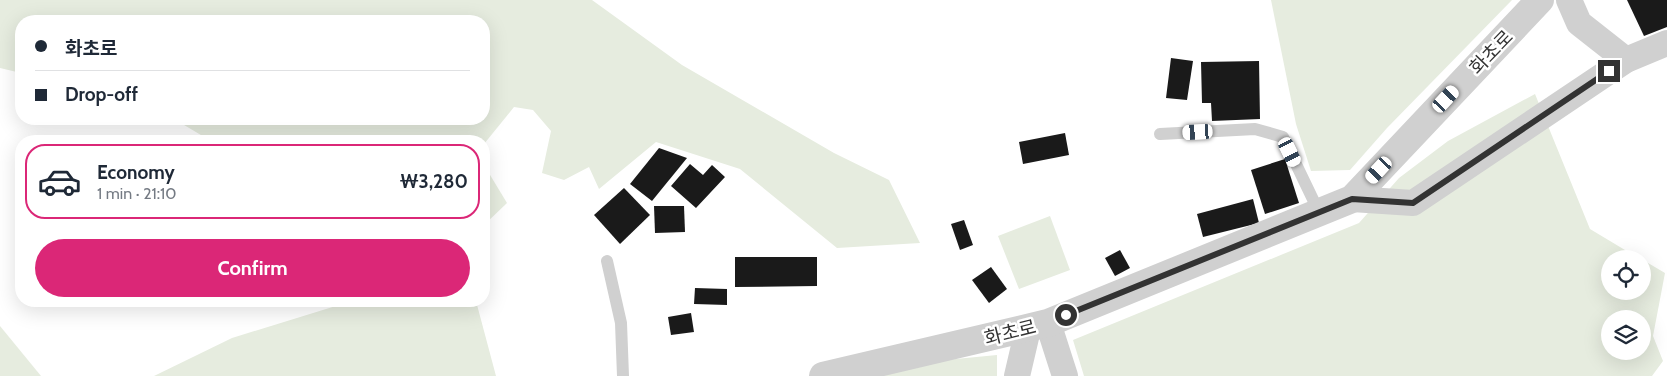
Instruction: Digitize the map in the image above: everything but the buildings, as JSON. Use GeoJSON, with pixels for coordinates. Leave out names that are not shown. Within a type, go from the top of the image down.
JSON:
{"type":"FeatureCollection","features":[{"type":"Feature","properties":{"kind":"street","name":"화초로"},"geometry":{"type":"LineString","coordinates":[[823,376],[1038,326],[1352,199],[1540,0]]}},
{"type":"Feature","properties":{"kind":"street"},"geometry":{"type":"LineString","coordinates":[[1569,0],[1579,23],[1626,60]]}},
{"type":"Feature","properties":{"kind":"street"},"geometry":{"type":"LineString","coordinates":[[1352,199],[1413,203],[1626,60],[1667,43]]}},
{"type":"Feature","properties":{"kind":"street"},"geometry":{"type":"LineString","coordinates":[[1017,376],[1038,326]]}},
{"type":"Feature","properties":{"kind":"street"},"geometry":{"type":"LineString","coordinates":[[1038,326],[1066,376]]}},
{"type":"Feature","properties":{"kind":"lane"},"geometry":{"type":"LineString","coordinates":[[1160,134],[1255,129],[1283,137],[1318,212]]}},
{"type":"Feature","properties":{"kind":"lane"},"geometry":{"type":"LineString","coordinates":[[607,262],[621,323],[623,376]]}},
{"type":"Feature","properties":{"kind":"shaded area"},"geometry":{"type":"Polygon","coordinates":[[[0,0],[592,0],[682,65],[834,153],[889,180],[920,243],[837,248],[740,169],[656,142],[599,189],[589,167],[564,180],[542,173],[551,131],[533,110],[514,107],[490,137],[490,135],[201,135],[184,125],[490,125],[490,15],[15,15],[15,72],[0,68],[0,0]]]}},
{"type":"Feature","properties":{"kind":"shaded area"},"geometry":{"type":"Polygon","coordinates":[[[1271,0],[1512,0],[1387,128],[1350,170],[1311,171],[1296,124],[1271,0]]]}},
{"type":"Feature","properties":{"kind":"shaded area"},"geometry":{"type":"Polygon","coordinates":[[[1535,94],[1590,229],[1625,250],[1601,250],[1601,300],[1651,300],[1651,265],[1665,273],[1653,336],[1663,361],[1652,376],[1084,376],[1073,340],[1359,223],[1399,178],[1448,141],[1535,94]]]}},
{"type":"Feature","properties":{"kind":"shaded area"},"geometry":{"type":"Polygon","coordinates":[[[490,175],[507,203],[490,219],[490,175]]]}},
{"type":"Feature","properties":{"kind":"shaded area"},"geometry":{"type":"Polygon","coordinates":[[[1050,216],[1070,270],[1019,289],[998,236],[1050,216]]]}},
{"type":"Feature","properties":{"kind":"shaded area"},"geometry":{"type":"Polygon","coordinates":[[[333,307],[478,307],[496,376],[154,376],[232,338],[333,307]]]}},
{"type":"Feature","properties":{"kind":"shaded area"},"geometry":{"type":"Polygon","coordinates":[[[0,326],[41,376],[0,376],[0,326]]]}},
{"type":"Feature","properties":{"kind":"shaded area"},"geometry":{"type":"Polygon","coordinates":[[[997,355],[997,376],[882,376],[935,361],[997,355]]]}},
{"type":"Feature","properties":{"kind":"route"},"geometry":{"type":"LineString","coordinates":[[1066,315],[1352,199],[1413,203],[1609,71]]}}]}
